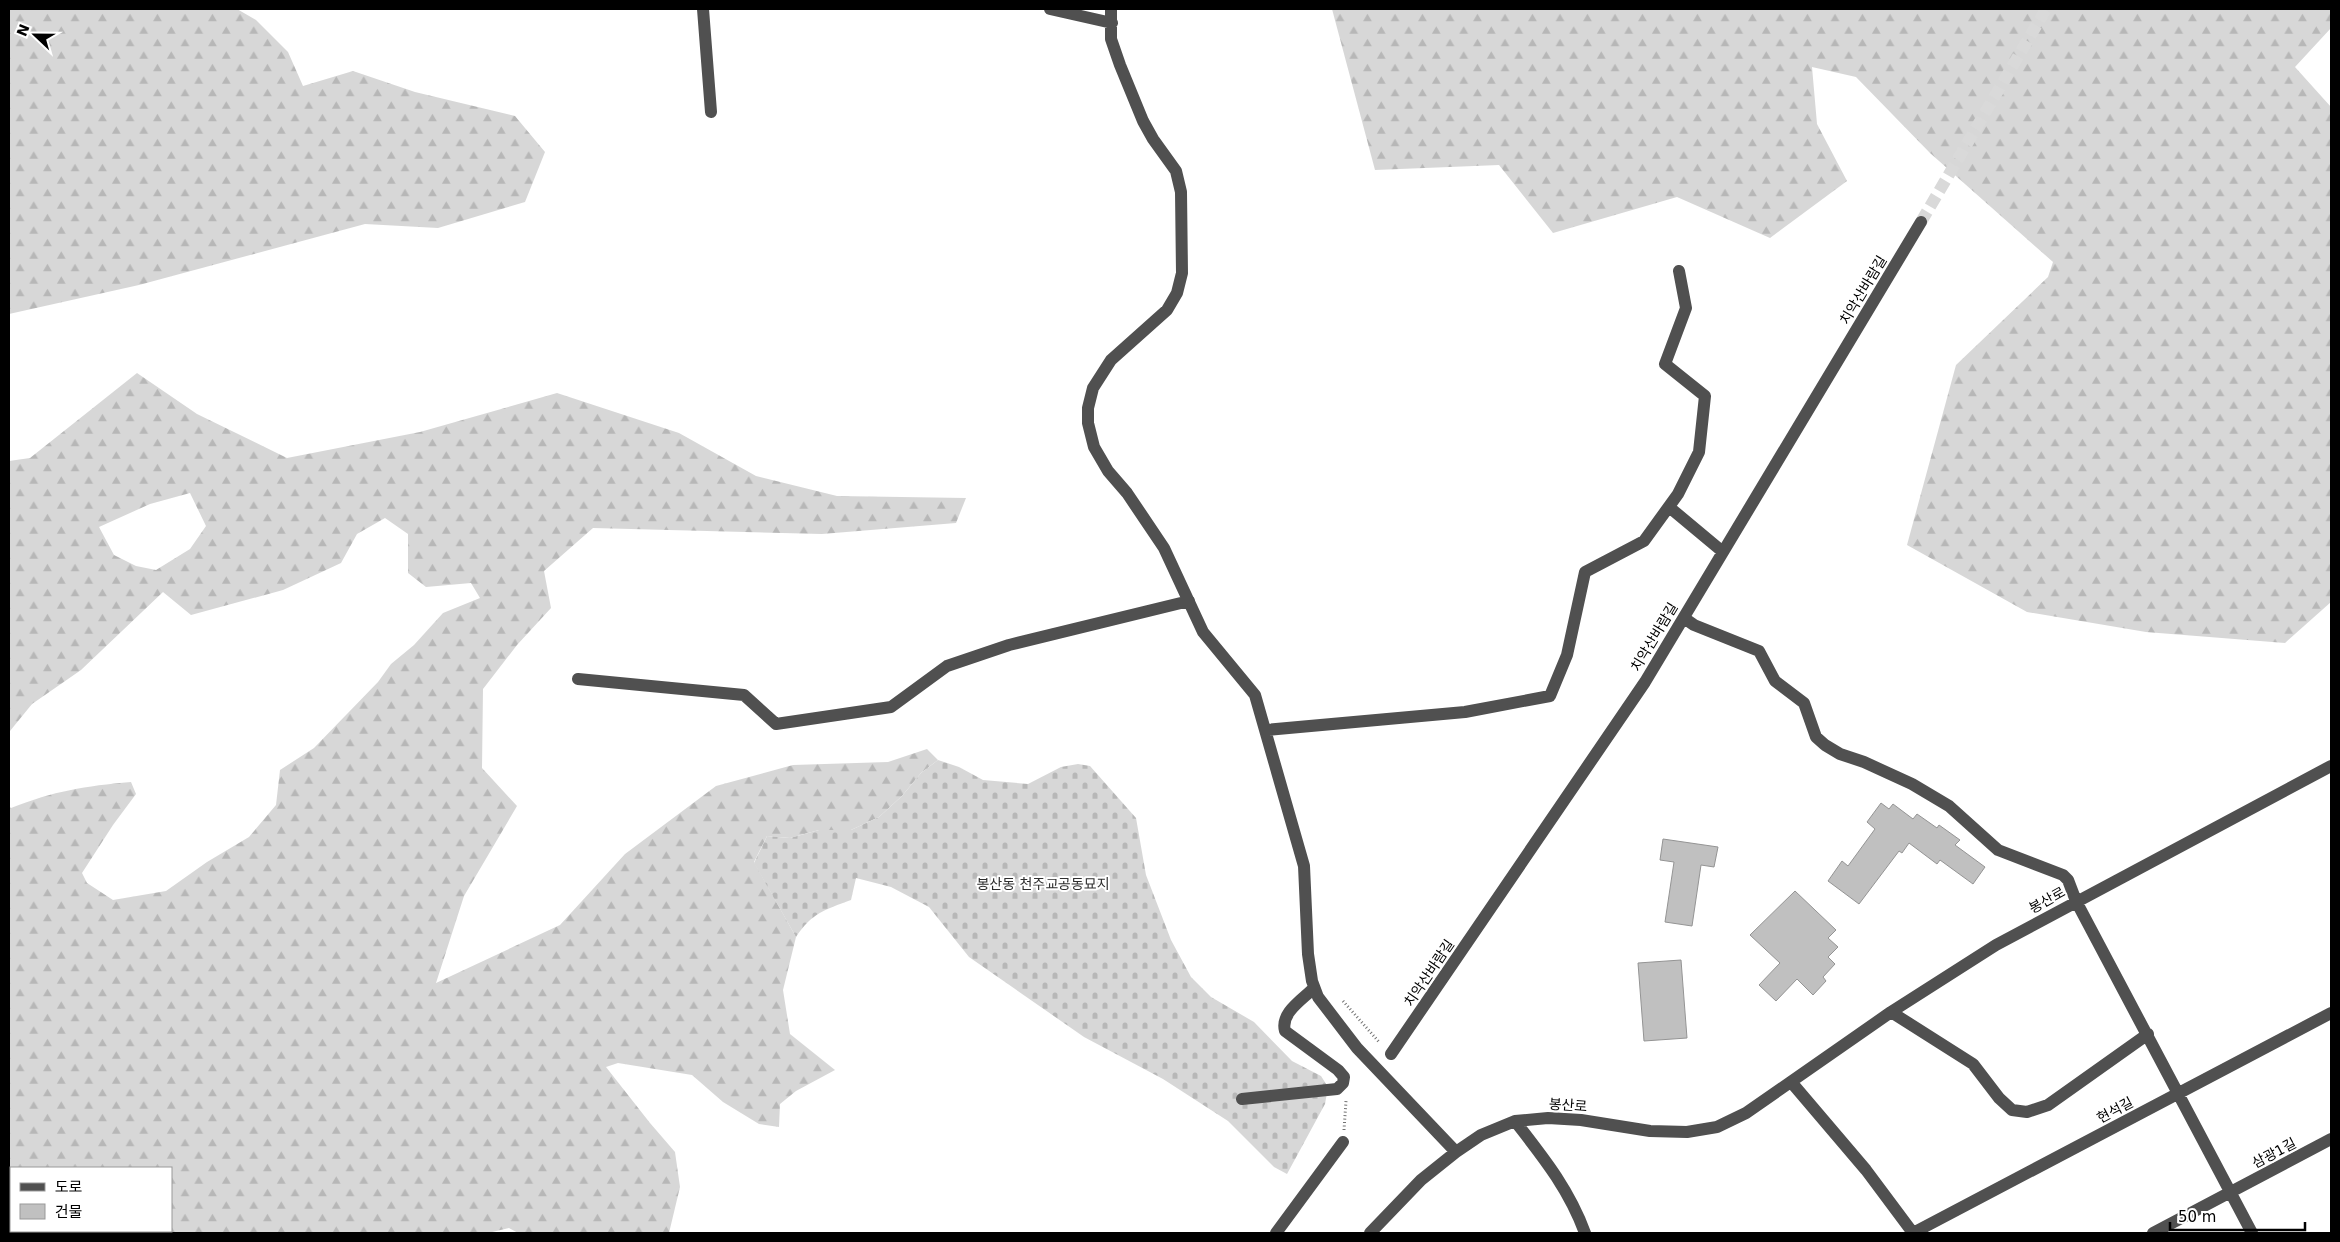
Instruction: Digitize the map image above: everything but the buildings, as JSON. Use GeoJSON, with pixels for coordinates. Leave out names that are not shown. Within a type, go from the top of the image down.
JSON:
{"type":"FeatureCollection","features":[{"type":"Feature","properties":{"kind":"street"},"geometry":{"type":"LineString","coordinates":[[703,9],[712,112]]}},
{"type":"Feature","properties":{"kind":"street"},"geometry":{"type":"LineString","coordinates":[[1050,9],[1112,23]]}},
{"type":"Feature","properties":{"kind":"street"},"geometry":{"type":"LineString","coordinates":[[1111,9],[1111,38],[1153,139],[1176,171],[1181,192],[1182,273],[1177,293],[1167,310],[1111,360],[1093,388],[1088,408],[1088,423],[1094,447],[1108,471],[1127,493],[1164,548],[1203,632],[1255,695],[1304,866],[1308,954],[1314,988],[1318,997],[1357,1048],[1456,1152]]}},
{"type":"Feature","properties":{"kind":"street","name":"치악산바람길"},"geometry":{"type":"LineString","coordinates":[[1391,1054],[1646,682],[1921,222]]}},
{"type":"Feature","properties":{"kind":"street"},"geometry":{"type":"LineString","coordinates":[[1266,730],[1465,712],[1550,696],[1567,655],[1585,572],[1644,541],[1678,494],[1700,452],[1705,396],[1665,364],[1686,308],[1679,271]]}},
{"type":"Feature","properties":{"kind":"street"},"geometry":{"type":"LineString","coordinates":[[1669,507],[1723,552]]}},
{"type":"Feature","properties":{"kind":"street"},"geometry":{"type":"LineString","coordinates":[[578,679],[744,695],[776,724],[891,706],[947,666],[1009,645],[1189,601]]}},
{"type":"Feature","properties":{"kind":"street"},"geometry":{"type":"LineString","coordinates":[[1684,618],[1694,625],[1760,651],[1775,681],[1804,703],[1816,737],[1825,745],[1840,754],[1864,762],[1912,784],[1941,801],[1998,850],[2063,875],[2068,880],[2076,901],[2252,1233]]}},
{"type":"Feature","properties":{"kind":"street","name":"봉산로"},"geometry":{"type":"LineString","coordinates":[[1370,1233],[1421,1180],[1456,1152],[1481,1135],[1515,1121],[1548,1118],[1581,1120],[1650,1132],[1687,1132],[1716,1126],[1746,1113],[1792,1083],[1891,1012],[1996,945],[2331,766]]}},
{"type":"Feature","properties":{"kind":"street"},"geometry":{"type":"LineString","coordinates":[[1242,1100],[1337,1089],[1343,1084],[1344,1076],[1338,1070],[1285,1032],[1283,1026],[1286,1016],[1314,988]]}},
{"type":"Feature","properties":{"kind":"street"},"geometry":{"type":"LineString","coordinates":[[1891,1012],[1973,1064],[1999,1098],[2012,1110],[2027,1112],[2048,1105],[2148,1034]]}},
{"type":"Feature","properties":{"kind":"street","name":"현석길"},"geometry":{"type":"LineString","coordinates":[[1913,1233],[2331,1013]]}},
{"type":"Feature","properties":{"kind":"street"},"geometry":{"type":"LineString","coordinates":[[1792,1083],[1866,1170],[1913,1233]]}},
{"type":"Feature","properties":{"kind":"street"},"geometry":{"type":"LineString","coordinates":[[1515,1121],[1553,1169],[1575,1206],[1585,1233]]}},
{"type":"Feature","properties":{"kind":"street","name":"삼광1길"},"geometry":{"type":"LineString","coordinates":[[2153,1233],[2331,1139]]}},
{"type":"Feature","properties":{"kind":"street"},"geometry":{"type":"LineString","coordinates":[[1276,1233],[1343,1142]]}},
{"type":"Feature","properties":{"kind":"path"},"geometry":{"type":"LineString","coordinates":[[1340,998],[1391,1054]]}},
{"type":"Feature","properties":{"kind":"path"},"geometry":{"type":"LineString","coordinates":[[1343,1084],[1346,1092],[1343,1142]]}},
{"type":"Feature","properties":{"kind":"green space"},"geometry":{"type":"Polygon","coordinates":[[[9,9],[237,9],[256,20],[288,52],[303,86],[353,71],[415,92],[515,116],[545,152],[525,202],[438,228],[365,224],[139,285],[9,314],[9,9]]]}},
{"type":"Feature","properties":{"kind":"green space"},"geometry":{"type":"Polygon","coordinates":[[[1332,9],[2331,9],[2331,28],[2295,67],[2331,107],[2331,602],[2285,643],[2146,632],[2027,612],[1907,545],[1956,365],[2048,277],[2053,262],[1930,153],[1856,77],[1812,67],[1817,124],[1847,181],[1770,238],[1677,197],[1553,233],[1499,165],[1375,170],[1332,9]]]}},
{"type":"Feature","properties":{"kind":"green space"},"geometry":{"type":"Polygon","coordinates":[[[137,373],[197,414],[287,458],[420,432],[557,393],[679,433],[756,476],[837,496],[966,498],[956,523],[822,534],[593,528],[544,571],[551,608],[517,645],[483,689],[482,768],[517,806],[464,896],[436,983],[560,925],[625,854],[716,786],[793,765],[888,762],[927,749],[938,760],[921,773],[902,796],[879,817],[851,830],[819,830],[790,838],[767,836],[754,862],[796,937],[783,990],[790,1034],[835,1070],[796,1091],[780,1104],[779,1127],[759,1124],[723,1102],[692,1075],[618,1063],[606,1067],[675,1152],[680,1187],[669,1233],[518,1233],[509,1228],[488,1233],[117,1232],[172,1232],[172,1167],[10,1167],[9,1196],[9,806],[11,808],[41,797],[70,790],[131,782],[136,794],[82,873],[87,883],[113,900],[166,891],[207,862],[249,837],[276,805],[280,770],[314,748],[378,682],[391,664],[414,645],[443,613],[480,598],[471,583],[426,587],[408,573],[408,534],[385,518],[357,534],[341,563],[283,590],[191,615],[163,592],[81,670],[32,704],[10,731],[9,735],[9,461],[30,458],[137,373]],[[190,493],[150,504],[99,527],[114,555],[136,566],[156,570],[190,549],[206,526],[190,493]]]}},
{"type":"Feature","properties":{"kind":"green space","name":"봉산동 천주교공동묘지"},"geometry":{"type":"Polygon","coordinates":[[[938,760],[959,767],[983,780],[1028,784],[1061,767],[1078,764],[1090,766],[1136,818],[1146,875],[1171,940],[1191,977],[1211,997],[1254,1022],[1292,1061],[1321,1076],[1328,1087],[1325,1104],[1287,1174],[1274,1167],[1228,1121],[1163,1079],[1084,1037],[969,957],[929,907],[891,887],[856,878],[851,900],[813,917],[796,937],[754,863],[767,836],[790,838],[819,830],[851,830],[879,817],[902,796],[921,773],[938,760]]]}},
{"type":"Feature","properties":{"kind":"tunnel"},"geometry":{"type":"LineString","coordinates":[[1921,222],[2046,9]]}}]}
